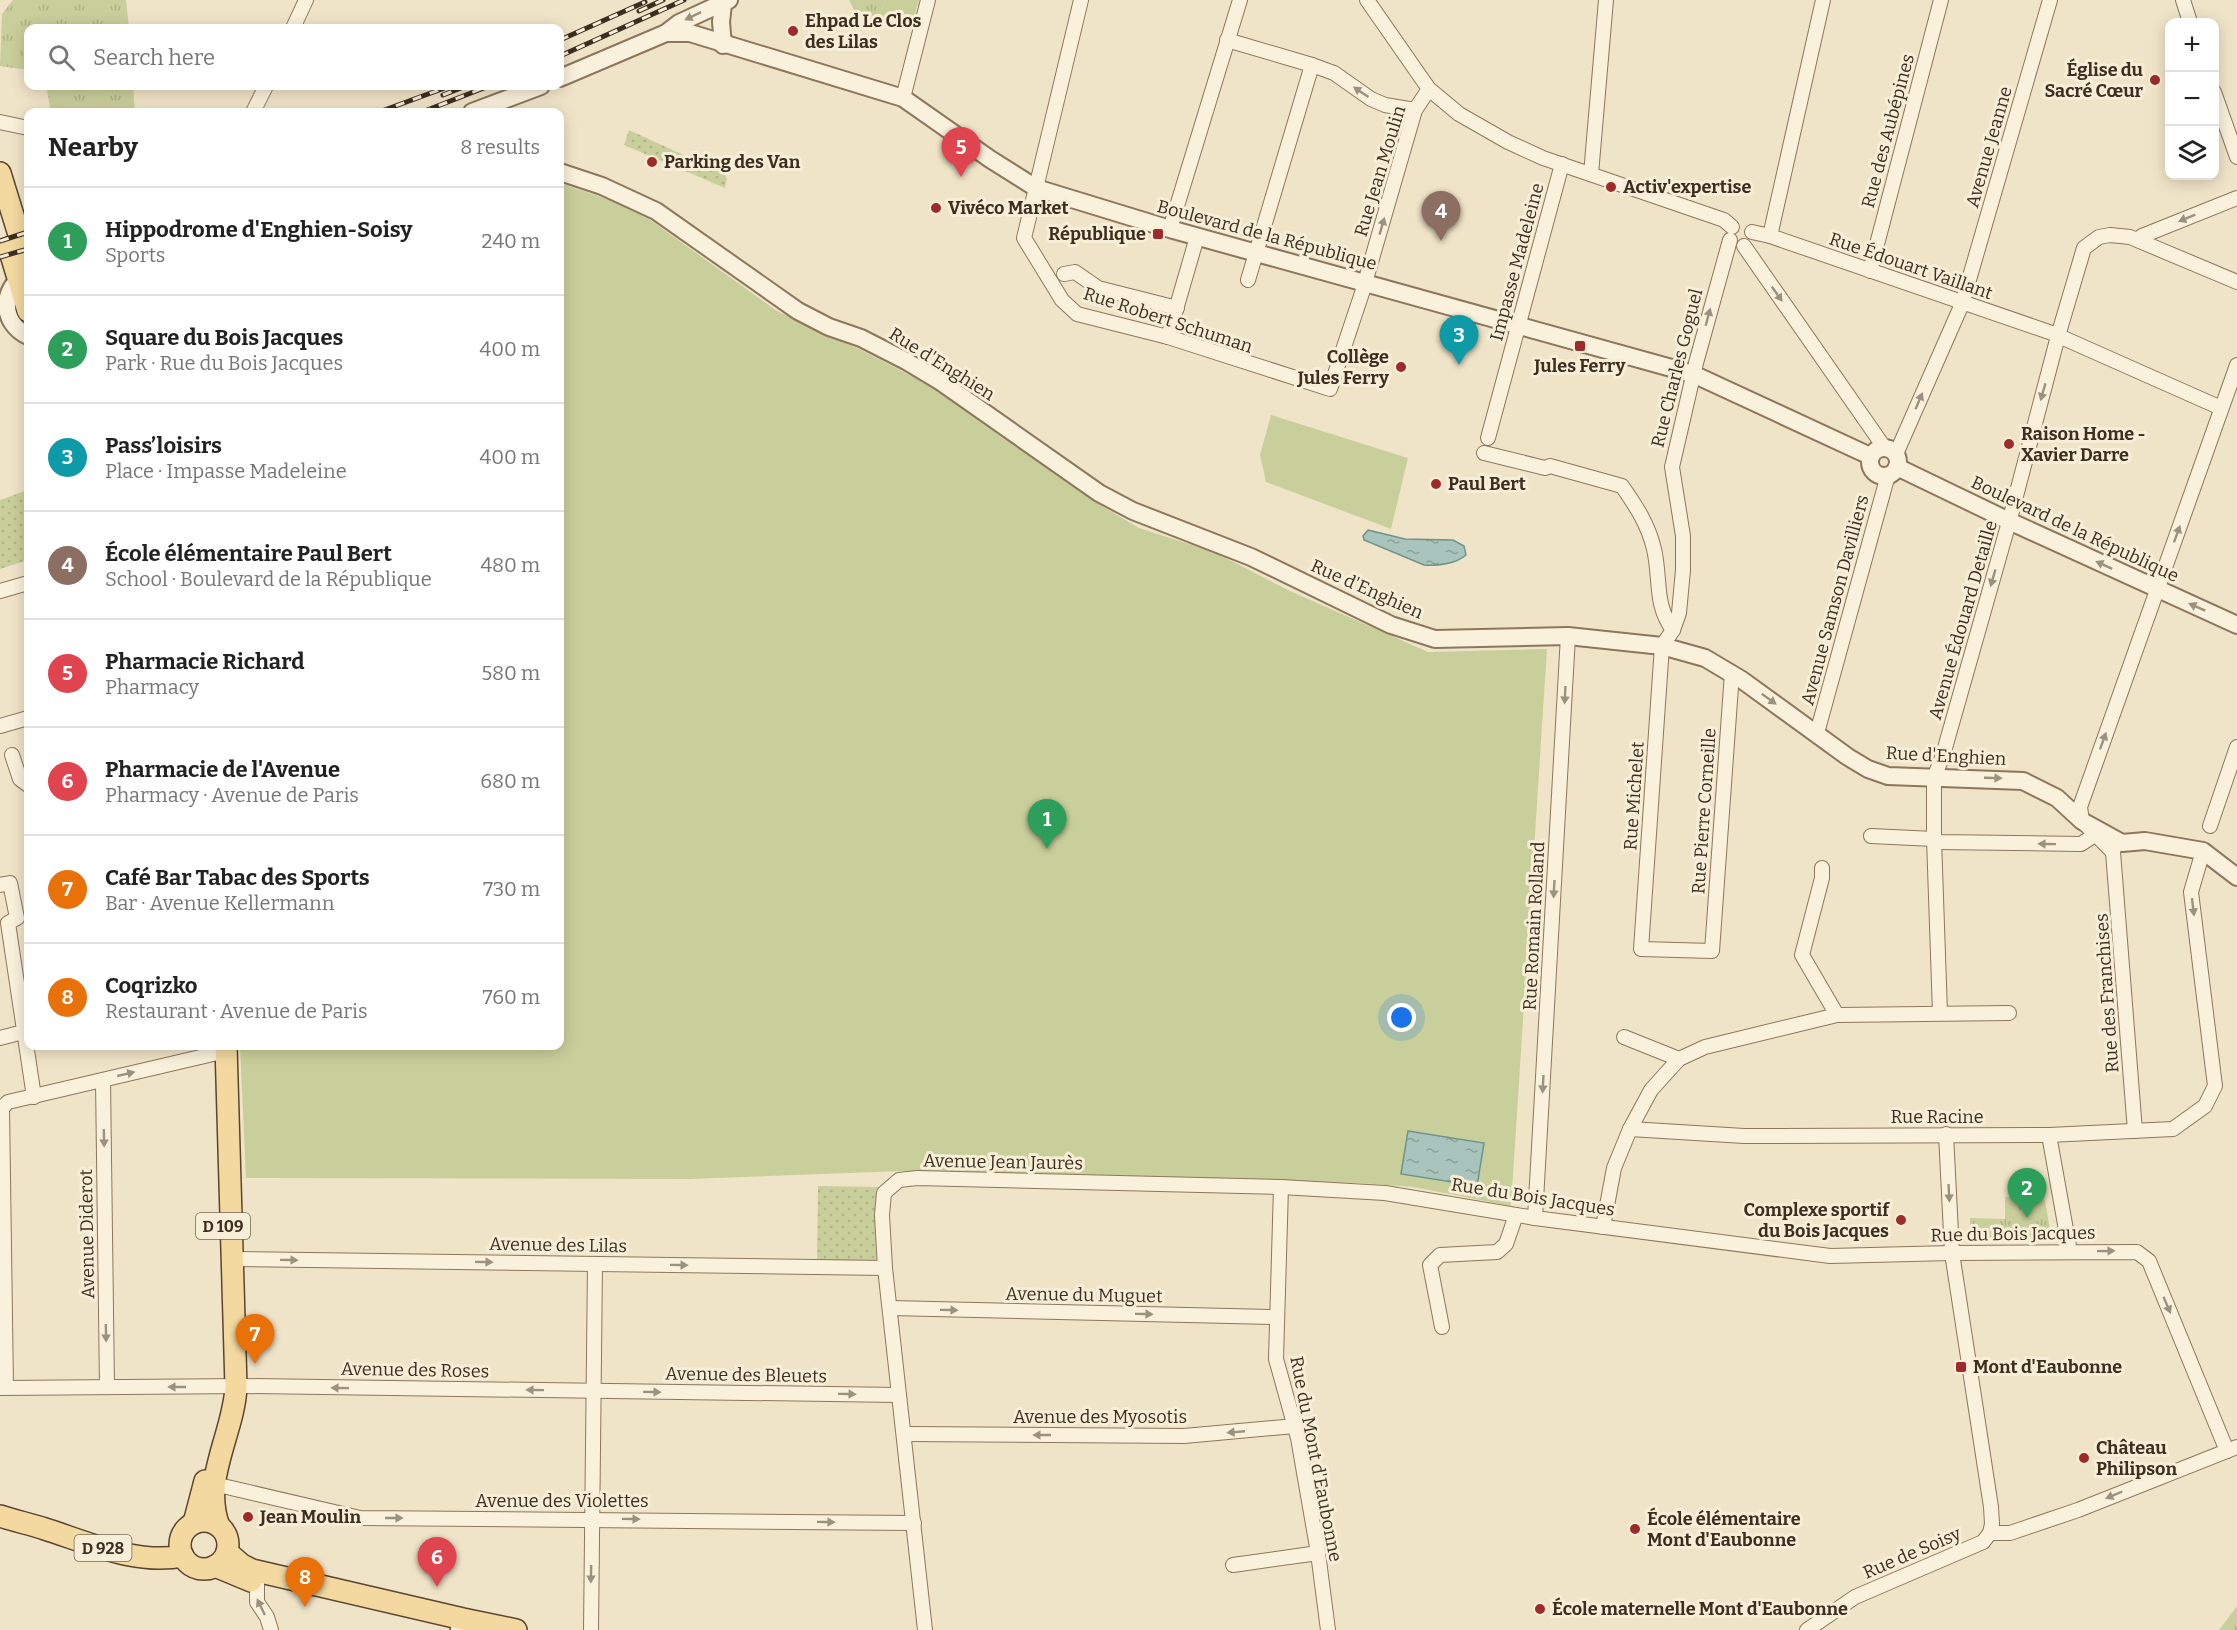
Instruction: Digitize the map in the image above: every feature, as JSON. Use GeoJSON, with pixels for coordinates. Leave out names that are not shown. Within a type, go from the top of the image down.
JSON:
{"type":"FeatureCollection","features":[{"type":"Feature","properties":{"kind":"main road"},"geometry":{"type":"LineString","coordinates":[[0,173],[24,267]]}},
{"type":"Feature","properties":{"kind":"main road"},"geometry":{"type":"LineString","coordinates":[[0,220],[24,269]]}},
{"type":"Feature","properties":{"kind":"main road","name":"D 109"},"geometry":{"type":"LineString","coordinates":[[194,1523],[232,1387],[231,1259],[223,1050]]}},
{"type":"Feature","properties":{"kind":"main road","name":"D 109"},"geometry":{"type":"LineString","coordinates":[[219,1526],[213,1508],[214,1484],[233,1411],[223,1050]]}},
{"type":"Feature","properties":{"kind":"main road","name":"D 928"},"geometry":{"type":"LineString","coordinates":[[0,1516],[48,1530],[78,1542],[146,1558],[182,1548]]}},
{"type":"Feature","properties":{"kind":"main road"},"geometry":{"type":"LineString","coordinates":[[221,1559],[227,1538],[219,1526],[209,1522],[194,1523],[185,1530],[182,1548],[193,1567],[200,1569],[221,1559],[252,1570],[461,1627]]}},
{"type":"Feature","properties":{"kind":"main road"},"geometry":{"type":"LineString","coordinates":[[221,1559],[257,1582],[461,1627],[516,1630]]}},
{"type":"Feature","properties":{"kind":"street"},"geometry":{"type":"LineString","coordinates":[[295,24],[306,0]]}},
{"type":"Feature","properties":{"kind":"street"},"geometry":{"type":"LineString","coordinates":[[903,98],[928,0]]}},
{"type":"Feature","properties":{"kind":"street","name":"Rue Robert Schuman"},"geometry":{"type":"LineString","coordinates":[[1081,0],[1024,238],[1062,300],[1077,314],[1168,337],[1282,375]]}},
{"type":"Feature","properties":{"kind":"street"},"geometry":{"type":"LineString","coordinates":[[1170,229],[1240,0]]}},
{"type":"Feature","properties":{"kind":"street"},"geometry":{"type":"LineString","coordinates":[[1367,0],[1429,89],[1460,114],[1499,137],[1543,158],[1724,220],[1734,245],[1744,246],[1750,242],[1752,232],[1742,223],[1731,233]]}},
{"type":"Feature","properties":{"kind":"street"},"geometry":{"type":"LineString","coordinates":[[1591,174],[1606,0]]}},
{"type":"Feature","properties":{"kind":"street"},"geometry":{"type":"LineString","coordinates":[[1770,236],[1823,0]]}},
{"type":"Feature","properties":{"kind":"street","name":"Rue des Aubépines"},"geometry":{"type":"LineString","coordinates":[[1870,271],[1941,0]]}},
{"type":"Feature","properties":{"kind":"street","name":"Avenue Jeanne"},"geometry":{"type":"LineString","coordinates":[[1962,304],[2050,0]]}},
{"type":"Feature","properties":{"kind":"street"},"geometry":{"type":"LineString","coordinates":[[2182,0],[2189,18]]}},
{"type":"Feature","properties":{"kind":"street"},"geometry":{"type":"LineString","coordinates":[[564,76],[666,33],[679,23],[726,2]]}},
{"type":"Feature","properties":{"kind":"street"},"geometry":{"type":"LineString","coordinates":[[723,45],[721,22],[726,2]]}},
{"type":"Feature","properties":{"kind":"street","name":"Boulevard de la République"},"geometry":{"type":"LineString","coordinates":[[666,33],[690,33],[723,45],[903,98],[1036,188],[1197,237],[1693,374],[1887,460],[2009,521],[2237,625]]}},
{"type":"Feature","properties":{"kind":"street"},"geometry":{"type":"LineString","coordinates":[[1227,40],[1312,65],[1334,74],[1378,102],[1415,110]]}},
{"type":"Feature","properties":{"kind":"street"},"geometry":{"type":"LineString","coordinates":[[1248,280],[1312,65]]}},
{"type":"Feature","properties":{"kind":"street","name":"Rue Jean Moulin"},"geometry":{"type":"LineString","coordinates":[[1282,375],[1330,389],[1365,282],[1415,110],[1429,89]]}},
{"type":"Feature","properties":{"kind":"street"},"geometry":{"type":"LineString","coordinates":[[255,108],[264,90]]}},
{"type":"Feature","properties":{"kind":"street"},"geometry":{"type":"LineString","coordinates":[[483,108],[530,90]]}},
{"type":"Feature","properties":{"kind":"street"},"geometry":{"type":"LineString","coordinates":[[2219,106],[2237,157]]}},
{"type":"Feature","properties":{"kind":"street"},"geometry":{"type":"LineString","coordinates":[[0,123],[24,127]]}},
{"type":"Feature","properties":{"kind":"street","name":"Impasse Madeleine"},"geometry":{"type":"LineString","coordinates":[[1488,438],[1562,164]]}},
{"type":"Feature","properties":{"kind":"street","name":"Rue d'Enghien"},"geometry":{"type":"LineString","coordinates":[[564,173],[602,186],[656,211],[798,311],[820,323],[873,344],[932,376],[1099,493],[1133,511],[1251,557],[1391,625],[1435,639],[1568,636],[1662,646],[1705,658],[1732,673],[1868,769],[1887,776],[2023,781],[2057,798],[2106,839],[2122,843],[2145,841],[2203,851],[2237,877]]}},
{"type":"Feature","properties":{"kind":"street"},"geometry":{"type":"LineString","coordinates":[[2138,240],[2142,236],[2237,198]]}},
{"type":"Feature","properties":{"kind":"street","name":"Rue Édouart Vaillant"},"geometry":{"type":"LineString","coordinates":[[1752,232],[1770,236],[2058,336],[2222,408]]}},
{"type":"Feature","properties":{"kind":"street","name":"Rue Charles Goguel"},"geometry":{"type":"LineString","coordinates":[[1662,646],[1673,630],[1679,613],[1683,570],[1683,536],[1672,467],[1693,374],[1731,233]]}},
{"type":"Feature","properties":{"kind":"street","name":"Avenue Édouard Detaille"},"geometry":{"type":"LineString","coordinates":[[1934,778],[1943,755],[2084,249],[2099,237],[2110,235],[2138,240],[2237,282]]}},
{"type":"Feature","properties":{"kind":"street"},"geometry":{"type":"LineString","coordinates":[[1168,337],[1197,237]]}},
{"type":"Feature","properties":{"kind":"street"},"geometry":{"type":"LineString","coordinates":[[1744,246],[1887,460]]}},
{"type":"Feature","properties":{"kind":"street"},"geometry":{"type":"LineString","coordinates":[[24,272],[6,290],[2,304],[10,325],[24,334]]}},
{"type":"Feature","properties":{"kind":"street"},"geometry":{"type":"LineString","coordinates":[[1064,274],[1076,272],[1098,288],[1177,308]]}},
{"type":"Feature","properties":{"kind":"street","name":"Avenue Samson Davilliers"},"geometry":{"type":"LineString","coordinates":[[1817,733],[1887,460],[1962,304]]}},
{"type":"Feature","properties":{"kind":"street"},"geometry":{"type":"LineString","coordinates":[[2082,821],[2080,807],[2083,796],[2237,365]]}},
{"type":"Feature","properties":{"kind":"street"},"geometry":{"type":"LineString","coordinates":[[1484,453],[1545,468],[1550,466],[1622,486],[1646,523],[1659,573],[1660,607],[1673,630]]}},
{"type":"Feature","properties":{"kind":"street"},"geometry":{"type":"LineString","coordinates":[[0,591],[24,584]]}},
{"type":"Feature","properties":{"kind":"street","name":"Rue Romain Rolland"},"geometry":{"type":"LineString","coordinates":[[1535,1218],[1568,636]]}},
{"type":"Feature","properties":{"kind":"street","name":"Rue Michelet"},"geometry":{"type":"LineString","coordinates":[[1662,646],[1641,949],[1712,951]]}},
{"type":"Feature","properties":{"kind":"street","name":"Rue Pierre Corneille"},"geometry":{"type":"LineString","coordinates":[[1712,951],[1732,673]]}},
{"type":"Feature","properties":{"kind":"street"},"geometry":{"type":"LineString","coordinates":[[0,726],[24,719]]}},
{"type":"Feature","properties":{"kind":"street"},"geometry":{"type":"LineString","coordinates":[[2210,826],[2237,747]]}},
{"type":"Feature","properties":{"kind":"street"},"geometry":{"type":"LineString","coordinates":[[12,754],[20,779],[24,782]]}},
{"type":"Feature","properties":{"kind":"street"},"geometry":{"type":"LineString","coordinates":[[1934,778],[1940,1013]]}},
{"type":"Feature","properties":{"kind":"street"},"geometry":{"type":"LineString","coordinates":[[2057,798],[2074,802],[2083,796]]}},
{"type":"Feature","properties":{"kind":"street"},"geometry":{"type":"LineString","coordinates":[[1871,836],[1934,839],[1938,842],[2081,844],[2106,839]]}},
{"type":"Feature","properties":{"kind":"street","name":"Rue des Franchises"},"geometry":{"type":"LineString","coordinates":[[2106,839],[2135,1131]]}},
{"type":"Feature","properties":{"kind":"street","name":"Rue Racine"},"geometry":{"type":"LineString","coordinates":[[1630,1129],[1744,1136],[2049,1135],[2173,1129],[2190,1119],[2205,1106],[2215,1086],[2191,892],[2203,851]]}},
{"type":"Feature","properties":{"kind":"street"},"geometry":{"type":"LineString","coordinates":[[1822,868],[1822,878],[1802,955],[1837,1015]]}},
{"type":"Feature","properties":{"kind":"street"},"geometry":{"type":"LineString","coordinates":[[0,885],[10,883],[17,918],[4,924],[24,1038]]}},
{"type":"Feature","properties":{"kind":"street"},"geometry":{"type":"LineString","coordinates":[[1603,1227],[1614,1168],[1630,1129],[1651,1090],[1679,1059],[1705,1047],[1837,1015],[2009,1013]]}},
{"type":"Feature","properties":{"kind":"street"},"geometry":{"type":"LineString","coordinates":[[0,1038],[23,1032]]}},
{"type":"Feature","properties":{"kind":"street"},"geometry":{"type":"LineString","coordinates":[[1624,1037],[1679,1059]]}},
{"type":"Feature","properties":{"kind":"street"},"geometry":{"type":"LineString","coordinates":[[26,1050],[34,1097]]}},
{"type":"Feature","properties":{"kind":"street"},"geometry":{"type":"LineString","coordinates":[[3,1388],[2,1108],[8,1102],[219,1050]]}},
{"type":"Feature","properties":{"kind":"street","name":"Avenue Diderot"},"geometry":{"type":"LineString","coordinates":[[103,1080],[107,1387]]}},
{"type":"Feature","properties":{"kind":"street"},"geometry":{"type":"LineString","coordinates":[[1946,1134],[1952,1253],[1990,1507],[1992,1524],[1990,1533]]}},
{"type":"Feature","properties":{"kind":"street"},"geometry":{"type":"LineString","coordinates":[[2049,1135],[2070,1252]]}},
{"type":"Feature","properties":{"kind":"street","name":"Avenue Jean Jaurès"},"geometry":{"type":"LineString","coordinates":[[925,1630],[885,1268],[882,1215],[884,1193],[899,1180],[917,1178],[1281,1187],[1385,1193]]}},
{"type":"Feature","properties":{"kind":"street","name":"Rue du Mont d'Eaubonne"},"geometry":{"type":"LineString","coordinates":[[1281,1187],[1276,1359],[1295,1426],[1318,1553],[1328,1630]]}},
{"type":"Feature","properties":{"kind":"street","name":"Rue du Bois Jacques"},"geometry":{"type":"LineString","coordinates":[[1385,1193],[1535,1218],[1830,1256],[2132,1251],[2141,1254],[2149,1261],[2232,1449]]}},
{"type":"Feature","properties":{"kind":"street"},"geometry":{"type":"LineString","coordinates":[[1442,1327],[1430,1265],[1440,1254],[1497,1252],[1506,1244],[1516,1215]]}},
{"type":"Feature","properties":{"kind":"street","name":"Avenue des Lilas"},"geometry":{"type":"LineString","coordinates":[[231,1259],[885,1268]]}},
{"type":"Feature","properties":{"kind":"street"},"geometry":{"type":"LineString","coordinates":[[591,1630],[595,1264]]}},
{"type":"Feature","properties":{"kind":"street","name":"Avenue du Muguet"},"geometry":{"type":"LineString","coordinates":[[891,1308],[1276,1317]]}},
{"type":"Feature","properties":{"kind":"street","name":"Avenue des Roses"},"geometry":{"type":"LineString","coordinates":[[3,1388],[232,1387],[593,1391]]}},
{"type":"Feature","properties":{"kind":"street","name":"Avenue des Bleuets"},"geometry":{"type":"LineString","coordinates":[[593,1391],[899,1395]]}},
{"type":"Feature","properties":{"kind":"street","name":"Avenue des Myosotis"},"geometry":{"type":"LineString","coordinates":[[904,1434],[1184,1436],[1295,1426]]}},
{"type":"Feature","properties":{"kind":"street","name":"Rue de Soisy"},"geometry":{"type":"LineString","coordinates":[[1807,1630],[1856,1597],[1971,1548],[1983,1542],[1990,1533],[2010,1533],[2078,1510],[2232,1449]]}},
{"type":"Feature","properties":{"kind":"street","name":"Avenue des Violettes"},"geometry":{"type":"LineString","coordinates":[[214,1484],[360,1518],[914,1523]]}},
{"type":"Feature","properties":{"kind":"street"},"geometry":{"type":"LineString","coordinates":[[1233,1565],[1318,1553]]}},
{"type":"Feature","properties":{"kind":"street"},"geometry":{"type":"LineString","coordinates":[[257,1582],[257,1602],[267,1617],[271,1630]]}},
{"type":"Feature","properties":{"kind":"green space"},"geometry":{"type":"Polygon","coordinates":[[[13,0],[126,0],[129,24],[24,24],[24,69],[0,66],[2,14],[13,0]]]}},
{"type":"Feature","properties":{"kind":"green space"},"geometry":{"type":"Polygon","coordinates":[[[849,0],[885,0],[879,21],[857,16],[849,0]]]}},
{"type":"Feature","properties":{"kind":"green space"},"geometry":{"type":"Polygon","coordinates":[[[885,0],[919,0],[912,25],[880,17],[885,0]]]}},
{"type":"Feature","properties":{"kind":"green space"},"geometry":{"type":"Polygon","coordinates":[[[47,90],[133,90],[135,108],[50,108],[47,90]]]}},
{"type":"Feature","properties":{"kind":"green space"},"geometry":{"type":"Polygon","coordinates":[[[629,130],[725,174],[727,179],[725,188],[624,145],[629,130]]]}},
{"type":"Feature","properties":{"kind":"green space"},"geometry":{"type":"Polygon","coordinates":[[[564,184],[613,201],[649,219],[777,311],[931,386],[1102,506],[1139,528],[1214,552],[1288,590],[1428,652],[1547,649],[1511,1206],[1413,1187],[1360,1183],[903,1171],[690,1179],[246,1178],[240,1050],[564,1050],[564,184]]]}},
{"type":"Feature","properties":{"kind":"green space"},"geometry":{"type":"Polygon","coordinates":[[[1271,415],[1408,458],[1391,529],[1266,482],[1260,455],[1271,415]]]}},
{"type":"Feature","properties":{"kind":"green space"},"geometry":{"type":"Polygon","coordinates":[[[24,491],[24,561],[0,569],[0,500],[24,491]]]}},
{"type":"Feature","properties":{"kind":"green space"},"geometry":{"type":"Polygon","coordinates":[[[818,1186],[882,1187],[875,1202],[880,1256],[874,1261],[817,1260],[818,1186]]]}},
{"type":"Feature","properties":{"kind":"green space"},"geometry":{"type":"Polygon","coordinates":[[[2044,1196],[2050,1229],[2055,1229],[2048,1240],[1971,1241],[1970,1218],[2005,1219],[2005,1197],[2044,1196]]]}},
{"type":"Feature","properties":{"kind":"green space"},"geometry":{"type":"Polygon","coordinates":[[[2237,1606],[2237,1630],[2219,1630],[2237,1606]]]}},
{"type":"Feature","properties":{"kind":"water"},"geometry":{"type":"Polygon","coordinates":[[[1368,530],[1405,539],[1453,540],[1464,546],[1466,555],[1446,564],[1424,565],[1364,540],[1363,536],[1368,530]]]}},
{"type":"Feature","properties":{"kind":"water"},"geometry":{"type":"Polygon","coordinates":[[[1408,1131],[1484,1143],[1477,1186],[1401,1174],[1408,1131]]]}},
{"type":"Feature","properties":{"kind":"railway"},"geometry":{"type":"LineString","coordinates":[[639,11],[663,0]]}},
{"type":"Feature","properties":{"kind":"railway"},"geometry":{"type":"LineString","coordinates":[[564,54],[684,0]]}},
{"type":"Feature","properties":{"kind":"railway"},"geometry":{"type":"LineString","coordinates":[[564,38],[645,2]]}},
{"type":"Feature","properties":{"kind":"railway"},"geometry":{"type":"LineString","coordinates":[[390,108],[439,90]]}},
{"type":"Feature","properties":{"kind":"railway"},"geometry":{"type":"LineString","coordinates":[[443,95],[456,90]]}},
{"type":"Feature","properties":{"kind":"railway"},"geometry":{"type":"LineString","coordinates":[[432,108],[479,90]]}},
{"type":"Feature","properties":{"kind":"railway"},"geometry":{"type":"LineString","coordinates":[[0,241],[24,233]]}},
{"type":"Feature","properties":{"kind":"railway"},"geometry":{"type":"LineString","coordinates":[[0,257],[24,250]]}},
{"type":"Feature","properties":{"kind":"place","name":"Ehpad Le Clos des Lilas"},"geometry":{"type":"Point","coordinates":[793,31]}},
{"type":"Feature","properties":{"kind":"place","name":"Église du Sacré Cœur"},"geometry":{"type":"Point","coordinates":[2155,80]}},
{"type":"Feature","properties":{"kind":"place","name":"Parking des Van"},"geometry":{"type":"Point","coordinates":[652,162]}},
{"type":"Feature","properties":{"kind":"place","name":"Pharmacie Richard"},"geometry":{"type":"Point","coordinates":[961,177]}},
{"type":"Feature","properties":{"kind":"place","name":"Activ'expertise"},"geometry":{"type":"Point","coordinates":[1611,187]}},
{"type":"Feature","properties":{"kind":"place","name":"Vivéco Market"},"geometry":{"type":"Point","coordinates":[936,208]}},
{"type":"Feature","properties":{"kind":"place","name":"République"},"geometry":{"type":"Point","coordinates":[1158,234]}},
{"type":"Feature","properties":{"kind":"place","name":"École élémentaire Paul Bert"},"geometry":{"type":"Point","coordinates":[1441,241]}},
{"type":"Feature","properties":{"kind":"place","name":"Jules Ferry"},"geometry":{"type":"Point","coordinates":[1580,346]}},
{"type":"Feature","properties":{"kind":"place","name":"Pass’loisirs"},"geometry":{"type":"Point","coordinates":[1459,365]}},
{"type":"Feature","properties":{"kind":"place","name":"Collège Jules Ferry"},"geometry":{"type":"Point","coordinates":[1401,367]}},
{"type":"Feature","properties":{"kind":"place","name":"Raison Home - Xavier Darre"},"geometry":{"type":"Point","coordinates":[2009,444]}},
{"type":"Feature","properties":{"kind":"place","name":"Paul Bert"},"geometry":{"type":"Point","coordinates":[1436,484]}},
{"type":"Feature","properties":{"kind":"place","name":"Hippodrome d'Enghien-Soisy"},"geometry":{"type":"Point","coordinates":[1047,849]}},
{"type":"Feature","properties":{"kind":"place","name":"Square du Bois Jacques"},"geometry":{"type":"Point","coordinates":[2027,1218]}},
{"type":"Feature","properties":{"kind":"place","name":"Complexe sportif du Bois Jacques"},"geometry":{"type":"Point","coordinates":[1901,1220]}},
{"type":"Feature","properties":{"kind":"place","name":"Café Bar Tabac des Sports"},"geometry":{"type":"Point","coordinates":[255,1364]}},
{"type":"Feature","properties":{"kind":"place","name":"Mont d'Eaubonne"},"geometry":{"type":"Point","coordinates":[1961,1367]}},
{"type":"Feature","properties":{"kind":"place","name":"Château Philipson"},"geometry":{"type":"Point","coordinates":[2084,1458]}},
{"type":"Feature","properties":{"kind":"place","name":"Jean Moulin"},"geometry":{"type":"Point","coordinates":[248,1517]}},
{"type":"Feature","properties":{"kind":"place","name":"École élémentaire Mont d'Eaubonne"},"geometry":{"type":"Point","coordinates":[1635,1529]}},
{"type":"Feature","properties":{"kind":"place","name":"Pharmacie de l'Avenue"},"geometry":{"type":"Point","coordinates":[437,1587]}},
{"type":"Feature","properties":{"kind":"place","name":"Coqrizko"},"geometry":{"type":"Point","coordinates":[305,1607]}},
{"type":"Feature","properties":{"kind":"place","name":"École maternelle Mont d'Eaubonne"},"geometry":{"type":"Point","coordinates":[1540,1609]}}]}
